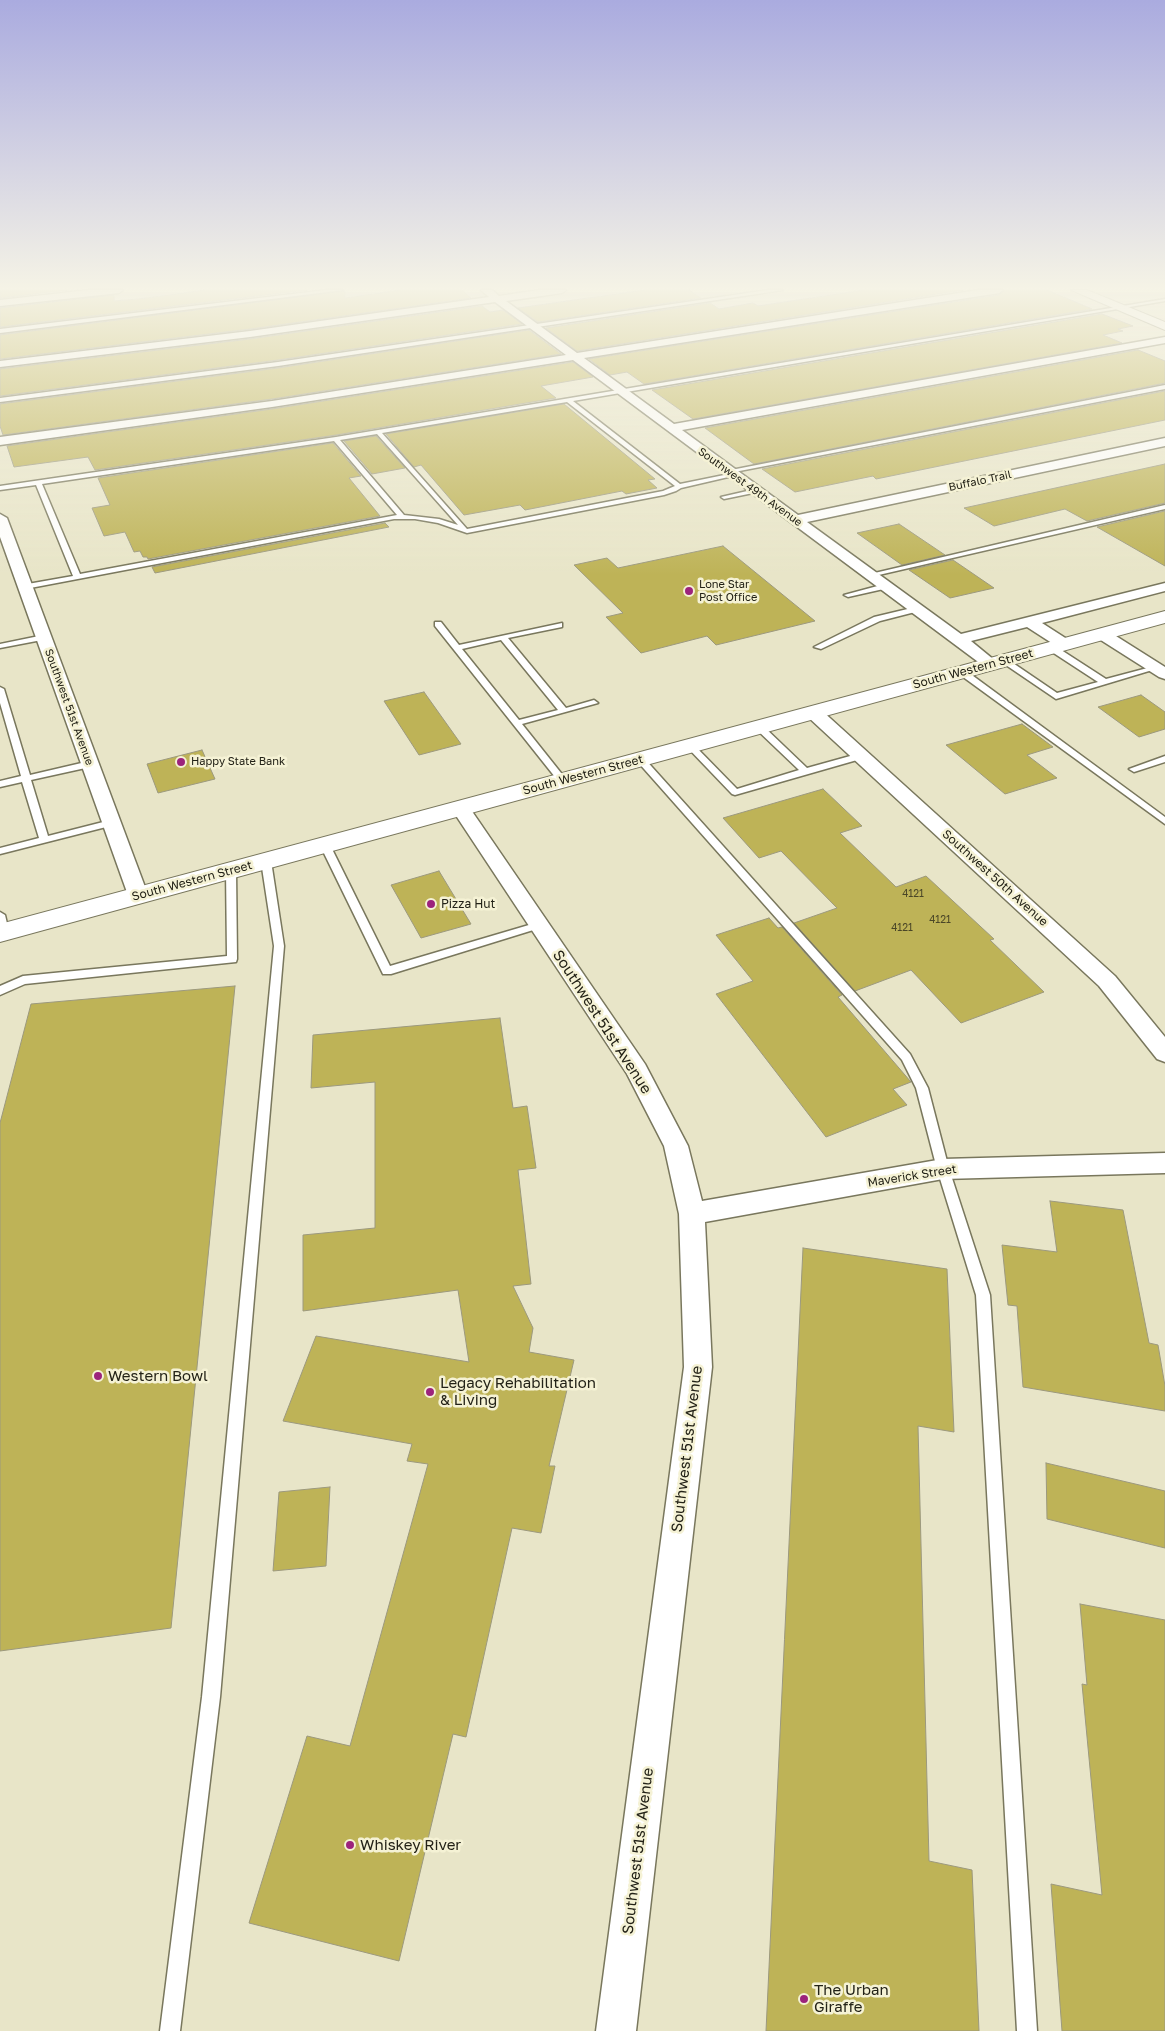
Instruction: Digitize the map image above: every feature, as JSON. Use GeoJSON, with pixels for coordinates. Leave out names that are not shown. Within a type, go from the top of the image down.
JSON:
{"type":"FeatureCollection","features":[{"type":"Feature","properties":{"kind":"main road","name":"South Western Street"},"geometry":{"type":"LineString","coordinates":[[1,927],[138,895],[1165,617]]}},
{"type":"Feature","properties":{"kind":"street"},"geometry":{"type":"LineString","coordinates":[[0,441],[272,404],[396,385]]}},
{"type":"Feature","properties":{"kind":"street","name":"Southwest 49th Avenue"},"geometry":{"type":"LineString","coordinates":[[612,385],[958,640],[998,663]]}},
{"type":"Feature","properties":{"kind":"street"},"geometry":{"type":"LineString","coordinates":[[671,428],[914,385]]}},
{"type":"Feature","properties":{"kind":"street","name":"Buffalo Trail"},"geometry":{"type":"LineString","coordinates":[[795,520],[1165,442]]}},
{"type":"Feature","properties":{"kind":"street","name":"Southwest 51st Avenue"},"geometry":{"type":"LineString","coordinates":[[0,518],[5,546],[25,587],[138,895]]}},
{"type":"Feature","properties":{"kind":"street"},"geometry":{"type":"LineString","coordinates":[[958,640],[1165,587]]}},
{"type":"Feature","properties":{"kind":"street"},"geometry":{"type":"LineString","coordinates":[[1030,622],[1058,646]]}},
{"type":"Feature","properties":{"kind":"street"},"geometry":{"type":"LineString","coordinates":[[1102,634],[1160,671]]}},
{"type":"Feature","properties":{"kind":"street","name":"Southwest 50th Avenue"},"geometry":{"type":"LineString","coordinates":[[814,713],[1107,981],[1165,1054]]}},
{"type":"Feature","properties":{"kind":"street","name":"Southwest 51st Avenue"},"geometry":{"type":"LineString","coordinates":[[460,808],[637,1070],[676,1146],[692,1214],[698,1367],[616,2031]]}},
{"type":"Feature","properties":{"kind":"street","name":"Maverick Street"},"geometry":{"type":"LineString","coordinates":[[692,1214],[943,1169],[1165,1163]]}},
{"type":"Feature","properties":{"kind":"lane"},"geometry":{"type":"LineString","coordinates":[[0,400],[125,385]]}},
{"type":"Feature","properties":{"kind":"lane"},"geometry":{"type":"LineString","coordinates":[[0,488],[336,439],[657,385]]}},
{"type":"Feature","properties":{"kind":"lane"},"geometry":{"type":"LineString","coordinates":[[25,587],[402,517],[440,521],[467,531],[664,493],[674,490],[679,486],[732,473],[1165,387]]}},
{"type":"Feature","properties":{"kind":"lane"},"geometry":{"type":"LineString","coordinates":[[568,400],[679,486]]}},
{"type":"Feature","properties":{"kind":"lane"},"geometry":{"type":"LineString","coordinates":[[378,432],[467,531]]}},
{"type":"Feature","properties":{"kind":"lane"},"geometry":{"type":"LineString","coordinates":[[336,439],[402,517]]}},
{"type":"Feature","properties":{"kind":"lane"},"geometry":{"type":"LineString","coordinates":[[38,483],[77,577]]}},
{"type":"Feature","properties":{"kind":"lane"},"geometry":{"type":"LineString","coordinates":[[724,497],[756,491]]}},
{"type":"Feature","properties":{"kind":"lane"},"geometry":{"type":"LineString","coordinates":[[870,575],[1165,507]]}},
{"type":"Feature","properties":{"kind":"lane"},"geometry":{"type":"LineString","coordinates":[[848,595],[885,586]]}},
{"type":"Feature","properties":{"kind":"lane"},"geometry":{"type":"LineString","coordinates":[[818,647],[877,619],[916,609]]}},
{"type":"Feature","properties":{"kind":"lane"},"geometry":{"type":"LineString","coordinates":[[438,624],[562,780]]}},
{"type":"Feature","properties":{"kind":"lane"},"geometry":{"type":"LineString","coordinates":[[457,648],[559,625]]}},
{"type":"Feature","properties":{"kind":"lane"},"geometry":{"type":"LineString","coordinates":[[0,646],[44,637]]}},
{"type":"Feature","properties":{"kind":"lane"},"geometry":{"type":"LineString","coordinates":[[502,637],[564,711]]}},
{"type":"Feature","properties":{"kind":"lane"},"geometry":{"type":"LineString","coordinates":[[1058,646],[1104,682]]}},
{"type":"Feature","properties":{"kind":"lane"},"geometry":{"type":"LineString","coordinates":[[998,663],[1056,696],[1104,682],[1160,671]]}},
{"type":"Feature","properties":{"kind":"lane"},"geometry":{"type":"LineString","coordinates":[[962,672],[1165,821]]}},
{"type":"Feature","properties":{"kind":"lane"},"geometry":{"type":"LineString","coordinates":[[0,689],[44,840]]}},
{"type":"Feature","properties":{"kind":"lane"},"geometry":{"type":"LineString","coordinates":[[516,723],[594,703]]}},
{"type":"Feature","properties":{"kind":"lane"},"geometry":{"type":"LineString","coordinates":[[759,727],[805,771]]}},
{"type":"Feature","properties":{"kind":"lane"},"geometry":{"type":"LineString","coordinates":[[690,746],[735,792],[861,756]]}},
{"type":"Feature","properties":{"kind":"lane"},"geometry":{"type":"LineString","coordinates":[[1134,769],[1165,759]]}},
{"type":"Feature","properties":{"kind":"lane"},"geometry":{"type":"LineString","coordinates":[[640,760],[906,1056],[922,1088],[943,1169],[983,1295],[1027,2031]]}},
{"type":"Feature","properties":{"kind":"lane"},"geometry":{"type":"LineString","coordinates":[[0,784],[90,764]]}},
{"type":"Feature","properties":{"kind":"lane"},"geometry":{"type":"LineString","coordinates":[[0,851],[112,823]]}},
{"type":"Feature","properties":{"kind":"lane"},"geometry":{"type":"LineString","coordinates":[[325,844],[387,971],[411,956],[482,934],[491,932],[504,936],[539,925]]}},
{"type":"Feature","properties":{"kind":"lane"},"geometry":{"type":"LineString","coordinates":[[170,2031],[211,1697],[279,946],[266,860]]}},
{"type":"Feature","properties":{"kind":"lane"},"geometry":{"type":"LineString","coordinates":[[0,991],[23,980],[232,959],[231,870]]}},
{"type":"Feature","properties":{"kind":"building"},"geometry":{"type":"Polygon","coordinates":[[[0,385],[87,385],[0,396],[0,385]]]}},
{"type":"Feature","properties":{"kind":"building"},"geometry":{"type":"Polygon","coordinates":[[[148,385],[363,385],[3,435],[0,426],[0,404],[148,385]]]}},
{"type":"Feature","properties":{"kind":"building"},"geometry":{"type":"Polygon","coordinates":[[[427,385],[548,385],[541,386],[556,398],[336,435],[95,470],[88,457],[14,467],[7,446],[272,409],[427,385]]]}},
{"type":"Feature","properties":{"kind":"building"},"geometry":{"type":"Polygon","coordinates":[[[683,385],[886,385],[693,419],[652,390],[683,385]]]}},
{"type":"Feature","properties":{"kind":"building"},"geometry":{"type":"Polygon","coordinates":[[[945,385],[1156,385],[754,464],[705,428],[945,385]]]}},
{"type":"Feature","properties":{"kind":"building"},"geometry":{"type":"Polygon","coordinates":[[[1165,391],[1165,420],[876,479],[873,476],[795,492],[762,469],[1165,391]]]}},
{"type":"Feature","properties":{"kind":"building"},"geometry":{"type":"Polygon","coordinates":[[[564,404],[655,479],[648,480],[657,488],[626,494],[622,491],[525,510],[520,505],[464,515],[421,465],[414,467],[386,434],[564,404]]]}},
{"type":"Feature","properties":{"kind":"building"},"geometry":{"type":"Polygon","coordinates":[[[376,436],[405,468],[372,474],[344,441],[376,436]]]}},
{"type":"Feature","properties":{"kind":"building"},"geometry":{"type":"Polygon","coordinates":[[[333,443],[361,476],[349,478],[380,516],[148,559],[143,557],[140,551],[134,552],[125,532],[104,536],[92,508],[110,505],[98,478],[333,443]]]}},
{"type":"Feature","properties":{"kind":"building"},"geometry":{"type":"Polygon","coordinates":[[[1165,464],[1165,503],[1087,521],[1065,509],[994,526],[964,508],[1165,464]]]}},
{"type":"Feature","properties":{"kind":"building"},"geometry":{"type":"Polygon","coordinates":[[[1165,511],[1165,566],[1097,527],[1165,511]]]}},
{"type":"Feature","properties":{"kind":"building"},"geometry":{"type":"Polygon","coordinates":[[[385,523],[389,527],[155,573],[152,567],[385,523]]]}},
{"type":"Feature","properties":{"kind":"building"},"geometry":{"type":"Polygon","coordinates":[[[899,524],[945,555],[902,565],[857,533],[899,524]]]}},
{"type":"Feature","properties":{"kind":"building","name":"Lone Star Post Office"},"geometry":{"type":"Polygon","coordinates":[[[723,546],[815,621],[716,645],[707,636],[641,653],[606,617],[623,613],[574,565],[607,558],[618,568],[723,546]]]}},
{"type":"Feature","properties":{"kind":"building"},"geometry":{"type":"Polygon","coordinates":[[[953,560],[994,588],[950,598],[909,570],[953,560]]]}},
{"type":"Feature","properties":{"kind":"building"},"geometry":{"type":"Polygon","coordinates":[[[424,692],[461,744],[419,755],[384,701],[424,692]]]}},
{"type":"Feature","properties":{"kind":"building"},"geometry":{"type":"Polygon","coordinates":[[[1141,695],[1165,712],[1165,729],[1139,737],[1098,707],[1141,695]]]}},
{"type":"Feature","properties":{"kind":"building"},"geometry":{"type":"Polygon","coordinates":[[[1022,724],[1053,747],[1027,755],[1057,778],[1005,794],[946,745],[1022,724]]]}},
{"type":"Feature","properties":{"kind":"building","name":"Happy State Bank"},"geometry":{"type":"Polygon","coordinates":[[[202,750],[215,779],[158,793],[147,764],[202,750]]]}},
{"type":"Feature","properties":{"kind":"building"},"geometry":{"type":"Polygon","coordinates":[[[823,789],[862,826],[840,833],[896,887],[926,876],[994,939],[990,940],[1044,992],[961,1023],[911,970],[855,991],[794,923],[837,908],[781,851],[759,858],[723,818],[823,789]]]}},
{"type":"Feature","properties":{"kind":"building","name":"Pizza Hut"},"geometry":{"type":"Polygon","coordinates":[[[439,871],[471,924],[421,938],[391,885],[439,871]]]}},
{"type":"Feature","properties":{"kind":"building"},"geometry":{"type":"Polygon","coordinates":[[[769,918],[778,928],[782,927],[842,995],[838,997],[911,1082],[893,1089],[907,1105],[826,1137],[716,994],[753,981],[716,935],[769,918]]]}},
{"type":"Feature","properties":{"kind":"building","name":"Western Bowl"},"geometry":{"type":"Polygon","coordinates":[[[235,986],[171,1628],[0,1651],[0,1123],[31,1004],[235,986]]]}},
{"type":"Feature","properties":{"kind":"building","name":"Legacy Rehabilitation & Living"},"geometry":{"type":"Polygon","coordinates":[[[500,1018],[513,1108],[527,1106],[536,1168],[518,1170],[531,1284],[513,1286],[533,1328],[529,1352],[574,1360],[549,1466],[555,1466],[541,1533],[512,1528],[466,1737],[453,1734],[399,1961],[249,1923],[307,1736],[350,1746],[428,1464],[407,1461],[412,1444],[283,1421],[316,1336],[469,1362],[458,1290],[303,1311],[303,1235],[375,1228],[375,1082],[311,1088],[313,1035],[500,1018]]]}},
{"type":"Feature","properties":{"kind":"building"},"geometry":{"type":"Polygon","coordinates":[[[1050,1201],[1123,1210],[1149,1343],[1158,1345],[1165,1386],[1165,1411],[1023,1387],[1017,1306],[1008,1305],[1002,1245],[1057,1252],[1050,1201]]]}},
{"type":"Feature","properties":{"kind":"building"},"geometry":{"type":"Polygon","coordinates":[[[803,1248],[947,1269],[954,1432],[918,1426],[929,1861],[972,1870],[979,2031],[766,2031],[803,1248]]]}},
{"type":"Feature","properties":{"kind":"building"},"geometry":{"type":"Polygon","coordinates":[[[1046,1463],[1165,1491],[1165,1548],[1047,1519],[1046,1463]]]}},
{"type":"Feature","properties":{"kind":"building"},"geometry":{"type":"Polygon","coordinates":[[[330,1487],[326,1566],[273,1571],[279,1492],[330,1487]]]}},
{"type":"Feature","properties":{"kind":"building"},"geometry":{"type":"Polygon","coordinates":[[[1080,1604],[1165,1620],[1165,2031],[1062,2031],[1051,1884],[1102,1895],[1082,1684],[1087,1685],[1080,1604]]]}},
{"type":"Feature","properties":{"kind":"place","name":"Lone Star Post Office"},"geometry":{"type":"Point","coordinates":[689,591]}},
{"type":"Feature","properties":{"kind":"place","name":"Happy State Bank"},"geometry":{"type":"Point","coordinates":[181,762]}},
{"type":"Feature","properties":{"kind":"place","name":"Pizza Hut"},"geometry":{"type":"Point","coordinates":[431,904]}},
{"type":"Feature","properties":{"kind":"place","name":"Western Bowl"},"geometry":{"type":"Point","coordinates":[98,1376]}},
{"type":"Feature","properties":{"kind":"place","name":"Legacy Rehabilitation & Living"},"geometry":{"type":"Point","coordinates":[430,1392]}},
{"type":"Feature","properties":{"kind":"place","name":"Whiskey River"},"geometry":{"type":"Point","coordinates":[350,1845]}},
{"type":"Feature","properties":{"kind":"place","name":"The Urban Giraffe"},"geometry":{"type":"Point","coordinates":[804,1999]}}]}
